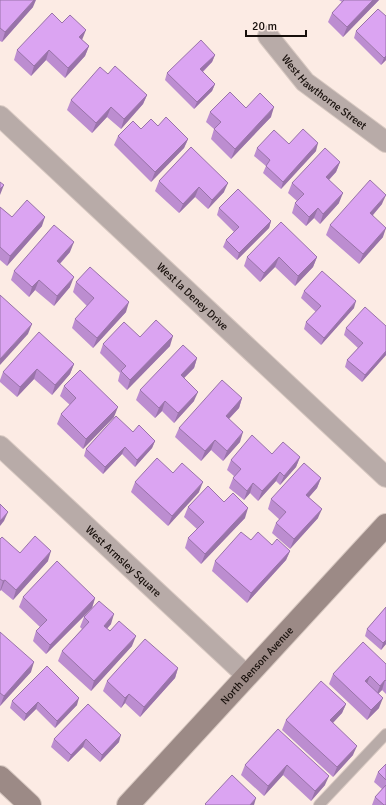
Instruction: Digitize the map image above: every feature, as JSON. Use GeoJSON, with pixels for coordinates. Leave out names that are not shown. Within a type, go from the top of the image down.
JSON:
{"type":"FeatureCollection","features":[{"type":"Feature","properties":{"kind":"main road","name":"North Benson Avenue"},"geometry":{"type":"LineString","coordinates":[[128,805],[386,525]]}},
{"type":"Feature","properties":{"kind":"main road"},"geometry":{"type":"LineString","coordinates":[[0,777],[30,805]]}},
{"type":"Feature","properties":{"kind":"street","name":"West Hawthorne Street"},"geometry":{"type":"LineString","coordinates":[[268,36],[305,82],[382,132]]}},
{"type":"Feature","properties":{"kind":"street","name":"West la Deney Drive"},"geometry":{"type":"LineString","coordinates":[[0,116],[386,476]]}},
{"type":"Feature","properties":{"kind":"street","name":"West Armsley Square"},"geometry":{"type":"LineString","coordinates":[[0,446],[247,676]]}},
{"type":"Feature","properties":{"kind":"lane"},"geometry":{"type":"LineString","coordinates":[[319,805],[386,734]]}},
{"type":"Feature","properties":{"kind":"building"},"geometry":{"type":"Polygon","coordinates":[[[0,0],[34,0],[5,32],[0,28],[0,0]]]}},
{"type":"Feature","properties":{"kind":"building"},"geometry":{"type":"Polygon","coordinates":[[[344,0],[373,0],[347,27],[332,13],[344,0]]]}},
{"type":"Feature","properties":{"kind":"building"},"geometry":{"type":"Polygon","coordinates":[[[378,9],[386,16],[386,56],[384,58],[356,31],[378,9]]]}},
{"type":"Feature","properties":{"kind":"building"},"geometry":{"type":"Polygon","coordinates":[[[52,13],[62,23],[70,15],[86,30],[79,37],[89,46],[68,68],[49,50],[34,66],[17,50],[52,13]]]}},
{"type":"Feature","properties":{"kind":"building"},"geometry":{"type":"Polygon","coordinates":[[[201,40],[215,55],[200,69],[215,84],[197,102],[167,73],[201,40]]]}},
{"type":"Feature","properties":{"kind":"building"},"geometry":{"type":"Polygon","coordinates":[[[115,66],[147,95],[124,119],[111,107],[96,123],[71,100],[100,67],[108,74],[115,66]]]}},
{"type":"Feature","properties":{"kind":"building"},"geometry":{"type":"Polygon","coordinates":[[[230,92],[246,108],[260,93],[274,107],[235,149],[214,129],[221,122],[210,112],[230,92]]]}},
{"type":"Feature","properties":{"kind":"building"},"geometry":{"type":"Polygon","coordinates":[[[166,117],[188,139],[155,172],[118,136],[133,121],[141,129],[151,119],[158,126],[166,117]]]}},
{"type":"Feature","properties":{"kind":"building"},"geometry":{"type":"Polygon","coordinates":[[[303,129],[318,143],[283,182],[266,166],[270,160],[257,148],[274,130],[289,144],[303,129]]]}},
{"type":"Feature","properties":{"kind":"building"},"geometry":{"type":"Polygon","coordinates":[[[191,147],[228,183],[212,200],[199,187],[183,204],[159,181],[191,147]]]}},
{"type":"Feature","properties":{"kind":"building"},"geometry":{"type":"Polygon","coordinates":[[[325,148],[340,162],[326,177],[343,193],[323,214],[318,208],[309,217],[295,203],[304,194],[292,183],[325,148]]]}},
{"type":"Feature","properties":{"kind":"building"},"geometry":{"type":"Polygon","coordinates":[[[370,180],[386,195],[370,213],[386,228],[363,254],[330,225],[370,180]]]}},
{"type":"Feature","properties":{"kind":"building"},"geometry":{"type":"Polygon","coordinates":[[[0,182],[4,185],[0,189],[0,182]]]}},
{"type":"Feature","properties":{"kind":"building"},"geometry":{"type":"Polygon","coordinates":[[[238,189],[271,221],[239,253],[226,240],[239,227],[219,208],[238,189]]]}},
{"type":"Feature","properties":{"kind":"building"},"geometry":{"type":"Polygon","coordinates":[[[27,200],[45,217],[10,256],[0,247],[0,207],[12,217],[27,200]]]}},
{"type":"Feature","properties":{"kind":"building"},"geometry":{"type":"Polygon","coordinates":[[[281,222],[317,257],[298,276],[279,257],[264,273],[247,257],[281,222]]]}},
{"type":"Feature","properties":{"kind":"building"},"geometry":{"type":"Polygon","coordinates":[[[54,225],[74,242],[57,261],[74,277],[57,296],[39,280],[32,287],[14,271],[54,225]]]}},
{"type":"Feature","properties":{"kind":"building"},"geometry":{"type":"Polygon","coordinates":[[[90,267],[129,302],[97,338],[75,319],[94,298],[76,282],[90,267]]]}},
{"type":"Feature","properties":{"kind":"building"},"geometry":{"type":"Polygon","coordinates":[[[322,271],[356,301],[324,338],[306,322],[321,306],[304,291],[322,271]]]}},
{"type":"Feature","properties":{"kind":"building"},"geometry":{"type":"Polygon","coordinates":[[[0,295],[32,324],[0,359],[0,295]]]}},
{"type":"Feature","properties":{"kind":"building"},"geometry":{"type":"Polygon","coordinates":[[[365,307],[386,326],[386,351],[365,375],[347,360],[363,343],[346,328],[365,307]]]}},
{"type":"Feature","properties":{"kind":"building"},"geometry":{"type":"Polygon","coordinates":[[[156,320],[173,336],[130,380],[121,371],[126,366],[103,344],[124,322],[140,337],[156,320]]]}},
{"type":"Feature","properties":{"kind":"building"},"geometry":{"type":"Polygon","coordinates":[[[39,332],[74,364],[55,385],[37,369],[20,387],[3,372],[39,332]]]}},
{"type":"Feature","properties":{"kind":"building"},"geometry":{"type":"Polygon","coordinates":[[[183,345],[197,358],[181,375],[198,392],[178,413],[165,401],[159,408],[140,390],[183,345]]]}},
{"type":"Feature","properties":{"kind":"building"},"geometry":{"type":"Polygon","coordinates":[[[80,370],[118,407],[86,439],[61,414],[76,398],[64,386],[80,370]]]}},
{"type":"Feature","properties":{"kind":"building"},"geometry":{"type":"Polygon","coordinates":[[[222,380],[242,398],[226,416],[243,432],[227,451],[215,440],[205,451],[179,428],[222,380]]]}},
{"type":"Feature","properties":{"kind":"building"},"geometry":{"type":"Polygon","coordinates":[[[116,416],[133,432],[139,425],[155,441],[137,460],[125,447],[105,467],[86,449],[116,416]]]}},
{"type":"Feature","properties":{"kind":"building"},"geometry":{"type":"Polygon","coordinates":[[[252,435],[272,454],[283,442],[300,457],[284,476],[280,472],[262,491],[253,483],[247,491],[233,478],[241,469],[231,460],[252,435]]]}},
{"type":"Feature","properties":{"kind":"building"},"geometry":{"type":"Polygon","coordinates":[[[157,458],[173,473],[182,463],[203,482],[172,516],[135,482],[157,458]]]}},
{"type":"Feature","properties":{"kind":"building"},"geometry":{"type":"Polygon","coordinates":[[[304,463],[321,478],[306,495],[322,509],[294,539],[276,523],[286,512],[271,499],[304,463]]]}},
{"type":"Feature","properties":{"kind":"building"},"geometry":{"type":"Polygon","coordinates":[[[208,486],[224,502],[233,493],[248,508],[205,554],[188,538],[204,522],[188,507],[208,486]]]}},
{"type":"Feature","properties":{"kind":"building"},"geometry":{"type":"Polygon","coordinates":[[[0,504],[8,512],[0,521],[0,504]]]}},
{"type":"Feature","properties":{"kind":"building"},"geometry":{"type":"Polygon","coordinates":[[[241,532],[251,540],[258,532],[272,545],[277,539],[290,551],[251,593],[215,561],[241,532]]]}},
{"type":"Feature","properties":{"kind":"building"},"geometry":{"type":"Polygon","coordinates":[[[35,536],[51,551],[16,590],[5,580],[3,581],[0,579],[0,539],[2,537],[20,553],[35,536]]]}},
{"type":"Feature","properties":{"kind":"building"},"geometry":{"type":"Polygon","coordinates":[[[57,561],[95,598],[50,645],[36,631],[47,620],[23,597],[57,561]]]}},
{"type":"Feature","properties":{"kind":"building"},"geometry":{"type":"Polygon","coordinates":[[[99,601],[114,614],[104,626],[110,631],[119,621],[136,636],[94,681],[62,651],[89,622],[84,617],[99,601]]]}},
{"type":"Feature","properties":{"kind":"building"},"geometry":{"type":"Polygon","coordinates":[[[386,607],[386,640],[383,643],[367,629],[386,607]]]}},
{"type":"Feature","properties":{"kind":"building"},"geometry":{"type":"Polygon","coordinates":[[[0,632],[34,662],[4,696],[0,693],[0,632]]]}},
{"type":"Feature","properties":{"kind":"building"},"geometry":{"type":"Polygon","coordinates":[[[145,639],[178,668],[144,707],[129,694],[125,698],[107,681],[145,639]]]}},
{"type":"Feature","properties":{"kind":"building"},"geometry":{"type":"Polygon","coordinates":[[[363,642],[386,664],[386,681],[385,680],[380,686],[370,676],[365,681],[383,698],[371,710],[333,674],[363,642]]]}},
{"type":"Feature","properties":{"kind":"building"},"geometry":{"type":"Polygon","coordinates":[[[47,666],[79,698],[57,721],[38,702],[26,714],[12,701],[47,666]]]}},
{"type":"Feature","properties":{"kind":"building"},"geometry":{"type":"Polygon","coordinates":[[[321,681],[346,704],[330,720],[357,746],[337,767],[286,720],[321,681]]]}},
{"type":"Feature","properties":{"kind":"building"},"geometry":{"type":"Polygon","coordinates":[[[88,704],[121,735],[102,755],[86,739],[71,755],[54,739],[88,704]]]}},
{"type":"Feature","properties":{"kind":"building"},"geometry":{"type":"Polygon","coordinates":[[[278,729],[329,776],[315,791],[287,765],[268,786],[245,765],[278,729]]]}},
{"type":"Feature","properties":{"kind":"building"},"geometry":{"type":"Polygon","coordinates":[[[386,764],[386,780],[378,772],[386,764]]]}},
{"type":"Feature","properties":{"kind":"building"},"geometry":{"type":"Polygon","coordinates":[[[232,775],[256,798],[250,805],[206,805],[205,804],[232,775]]]}},
{"type":"Feature","properties":{"kind":"building"},"geometry":{"type":"Polygon","coordinates":[[[386,785],[386,805],[384,805],[375,797],[386,785]]]}}]}
